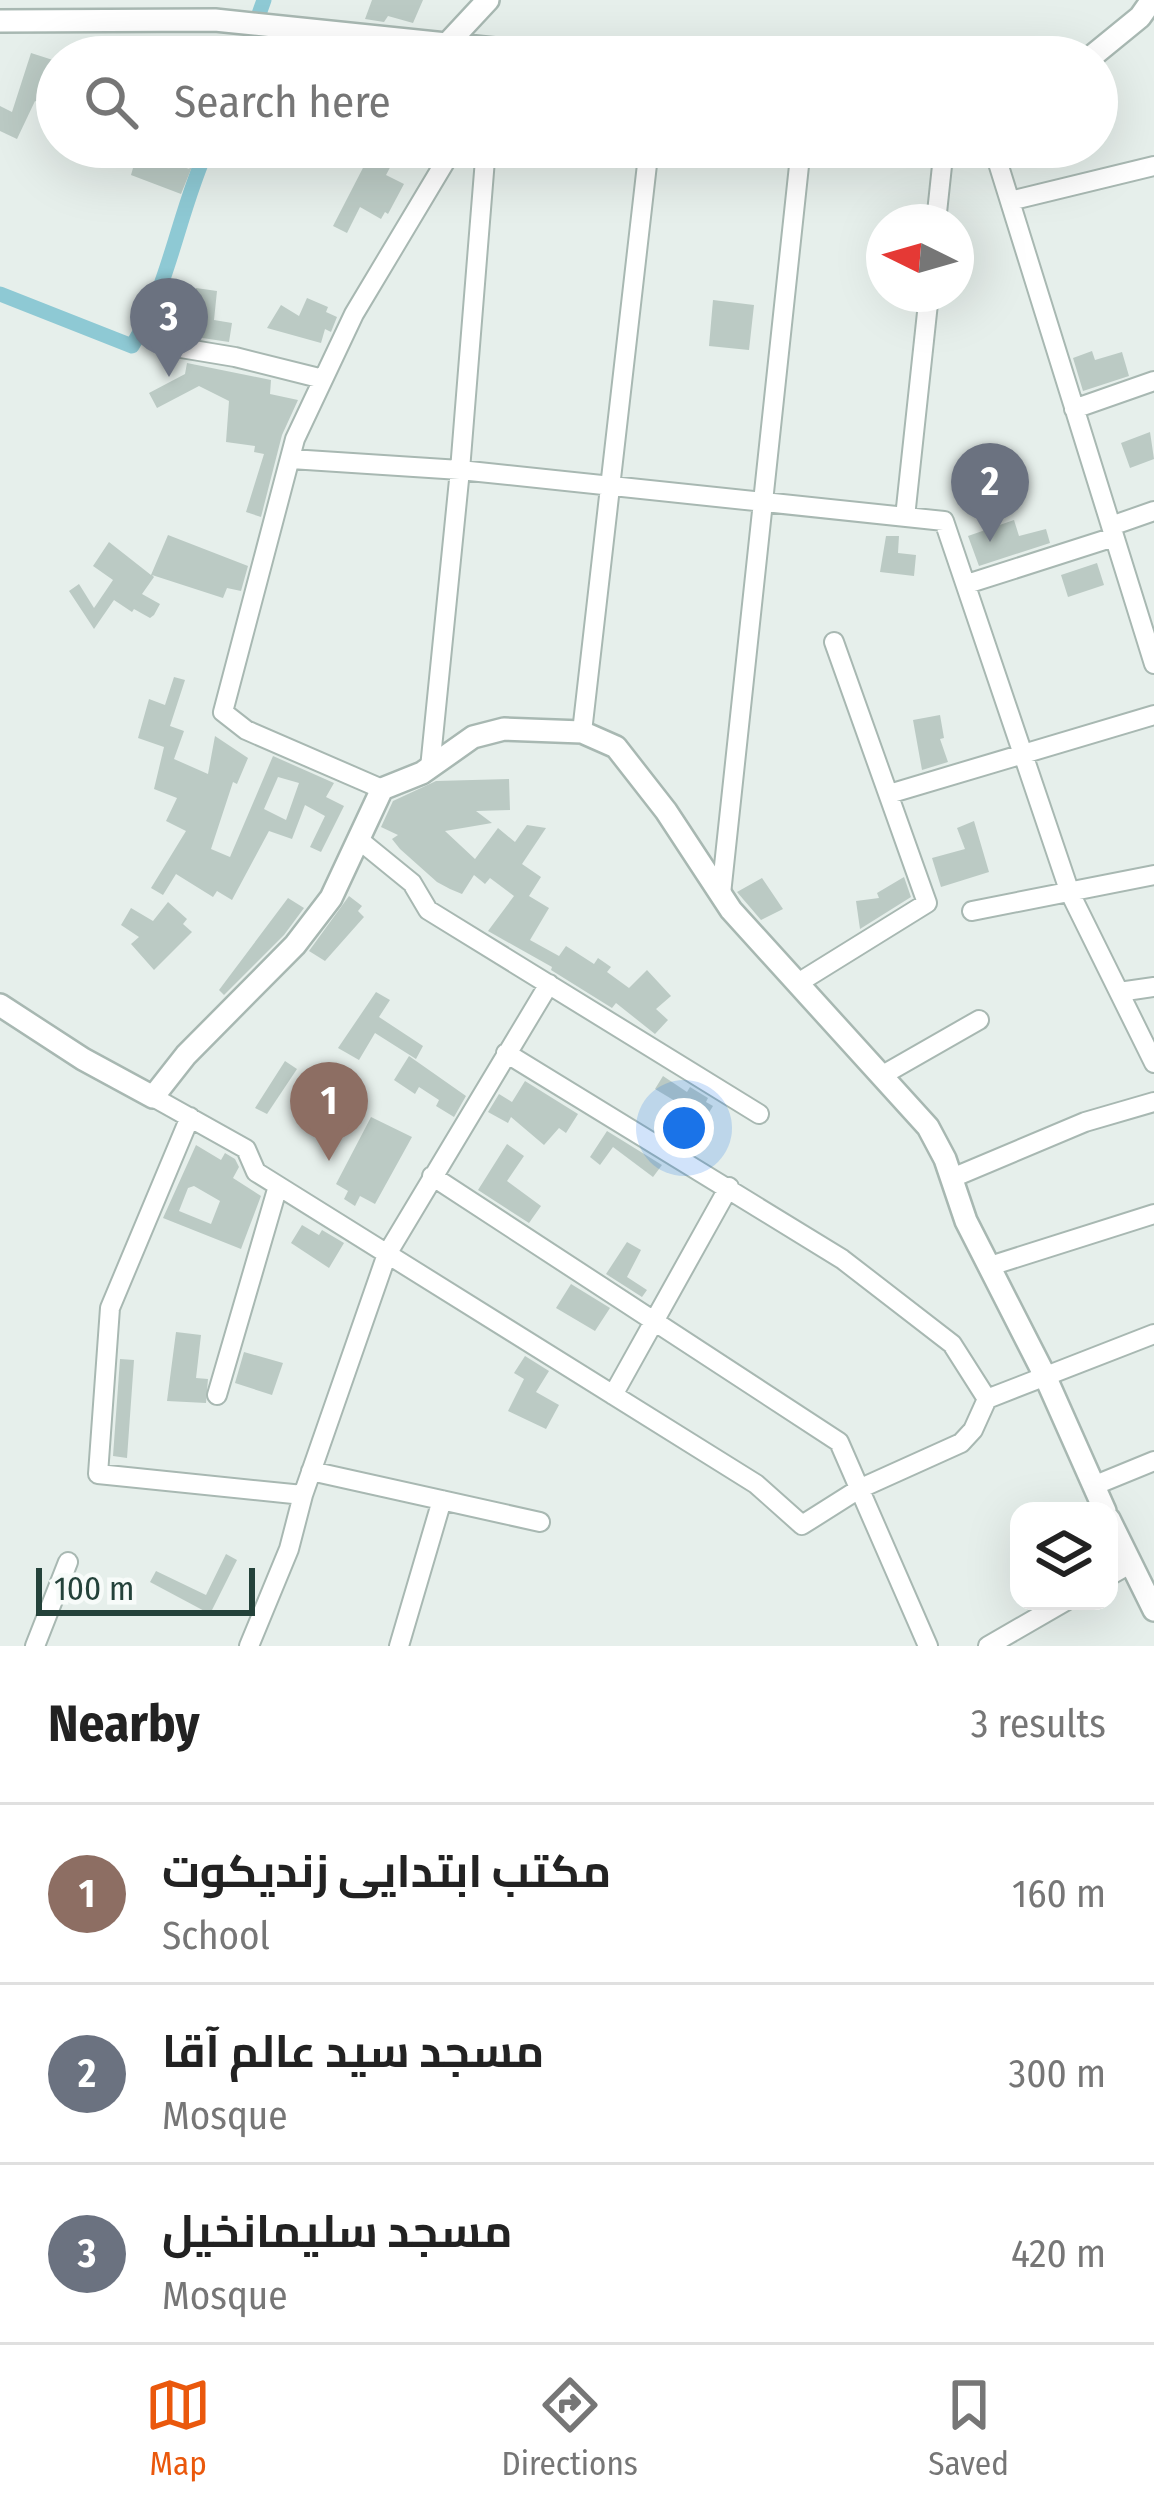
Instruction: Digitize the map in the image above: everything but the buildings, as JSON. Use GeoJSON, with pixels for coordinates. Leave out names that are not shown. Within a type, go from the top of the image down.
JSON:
{"type":"FeatureCollection","features":[{"type":"Feature","properties":{"kind":"street"},"geometry":{"type":"LineString","coordinates":[[455,36],[488,0]]}},
{"type":"Feature","properties":{"kind":"street"},"geometry":{"type":"LineString","coordinates":[[1116,36],[1152,0]]}},
{"type":"Feature","properties":{"kind":"street"},"geometry":{"type":"LineString","coordinates":[[0,21],[215,20],[377,36]]}},
{"type":"Feature","properties":{"kind":"street"},"geometry":{"type":"LineString","coordinates":[[1010,201],[1154,166]]}},
{"type":"Feature","properties":{"kind":"street"},"geometry":{"type":"LineString","coordinates":[[382,789],[246,730],[223,712],[295,439],[354,314],[441,168]]}},
{"type":"Feature","properties":{"kind":"street"},"geometry":{"type":"LineString","coordinates":[[430,768],[484,168]]}},
{"type":"Feature","properties":{"kind":"street"},"geometry":{"type":"LineString","coordinates":[[582,732],[647,168]]}},
{"type":"Feature","properties":{"kind":"street"},"geometry":{"type":"LineString","coordinates":[[721,894],[799,168]]}},
{"type":"Feature","properties":{"kind":"street"},"geometry":{"type":"LineString","coordinates":[[938,204],[942,168]]}},
{"type":"Feature","properties":{"kind":"street"},"geometry":{"type":"LineString","coordinates":[[1000,168],[1113,531],[1147,614],[1154,664]]}},
{"type":"Feature","properties":{"kind":"street"},"geometry":{"type":"LineString","coordinates":[[905,517],[927,312]]}},
{"type":"Feature","properties":{"kind":"street"},"geometry":{"type":"LineString","coordinates":[[175,346],[323,380]]}},
{"type":"Feature","properties":{"kind":"street"},"geometry":{"type":"LineString","coordinates":[[1074,409],[1154,381]]}},
{"type":"Feature","properties":{"kind":"street"},"geometry":{"type":"LineString","coordinates":[[291,458],[460,470],[944,521],[1070,893],[1154,1063]]}},
{"type":"Feature","properties":{"kind":"street"},"geometry":{"type":"LineString","coordinates":[[967,584],[1154,512]]}},
{"type":"Feature","properties":{"kind":"street"},"geometry":{"type":"LineString","coordinates":[[798,983],[926,903],[834,641]]}},
{"type":"Feature","properties":{"kind":"street"},"geometry":{"type":"LineString","coordinates":[[889,794],[1154,715]]}},
{"type":"Feature","properties":{"kind":"street"},"geometry":{"type":"LineString","coordinates":[[154,1097],[168,1075],[295,945],[338,886],[382,789],[430,768],[473,736],[504,729],[582,732],[616,747],[721,894],[928,1127],[967,1221],[1045,1376],[1101,1502]]}},
{"type":"Feature","properties":{"kind":"street"},"geometry":{"type":"LineString","coordinates":[[358,839],[412,883],[428,910],[759,1114]]}},
{"type":"Feature","properties":{"kind":"street"},"geometry":{"type":"LineString","coordinates":[[972,911],[1154,875]]}},
{"type":"Feature","properties":{"kind":"street"},"geometry":{"type":"LineString","coordinates":[[249,1646],[289,1549],[303,1495],[387,1254],[549,984]]}},
{"type":"Feature","properties":{"kind":"street"},"geometry":{"type":"LineString","coordinates":[[1119,992],[1154,987]]}},
{"type":"Feature","properties":{"kind":"street"},"geometry":{"type":"LineString","coordinates":[[0,1005],[83,1059],[246,1149],[256,1172],[756,1484],[802,1526],[860,1489],[961,1443],[973,1430],[987,1399],[1154,1334]]}},
{"type":"Feature","properties":{"kind":"street"},"geometry":{"type":"LineString","coordinates":[[881,1076],[980,1020]]}},
{"type":"Feature","properties":{"kind":"street"},"geometry":{"type":"LineString","coordinates":[[506,1053],[842,1259],[952,1345],[987,1399]]}},
{"type":"Feature","properties":{"kind":"street"},"geometry":{"type":"LineString","coordinates":[[952,1178],[1085,1122],[1154,1102]]}},
{"type":"Feature","properties":{"kind":"street"},"geometry":{"type":"LineString","coordinates":[[190,1117],[110,1308],[98,1474],[303,1495]]}},
{"type":"Feature","properties":{"kind":"street"},"geometry":{"type":"LineString","coordinates":[[432,1176],[839,1442],[928,1646]]}},
{"type":"Feature","properties":{"kind":"street"},"geometry":{"type":"LineString","coordinates":[[218,1395],[278,1186]]}},
{"type":"Feature","properties":{"kind":"street"},"geometry":{"type":"LineString","coordinates":[[613,1395],[729,1187]]}},
{"type":"Feature","properties":{"kind":"street"},"geometry":{"type":"LineString","coordinates":[[990,1266],[1154,1214]]}},
{"type":"Feature","properties":{"kind":"street"},"geometry":{"type":"LineString","coordinates":[[1093,1486],[1154,1461]]}},
{"type":"Feature","properties":{"kind":"street"},"geometry":{"type":"LineString","coordinates":[[311,1471],[540,1522]]}},
{"type":"Feature","properties":{"kind":"street"},"geometry":{"type":"LineString","coordinates":[[399,1646],[442,1500]]}},
{"type":"Feature","properties":{"kind":"street"},"geometry":{"type":"LineString","coordinates":[[1118,1539],[1154,1610]]}},
{"type":"Feature","properties":{"kind":"street"},"geometry":{"type":"LineString","coordinates":[[34,1646],[68,1562]]}},
{"type":"Feature","properties":{"kind":"street"},"geometry":{"type":"LineString","coordinates":[[1118,1571],[1130,1564]]}},
{"type":"Feature","properties":{"kind":"street"},"geometry":{"type":"LineString","coordinates":[[988,1646],[1050,1610]]}},
{"type":"Feature","properties":{"kind":"waterway"},"geometry":{"type":"LineString","coordinates":[[259,14],[264,0]]}},
{"type":"Feature","properties":{"kind":"waterway"},"geometry":{"type":"LineString","coordinates":[[0,294],[132,346],[156,298],[200,168]]}},
{"type":"Feature","properties":{"kind":"place","name":"مسجد سلیمانخیل"},"geometry":{"type":"Point","coordinates":[169,377]}},
{"type":"Feature","properties":{"kind":"place","name":"مسجد سید عالم آقا"},"geometry":{"type":"Point","coordinates":[990,542]}},
{"type":"Feature","properties":{"kind":"place","name":"مکتب ابتدایی زندیکوت"},"geometry":{"type":"Point","coordinates":[329,1161]}}]}
